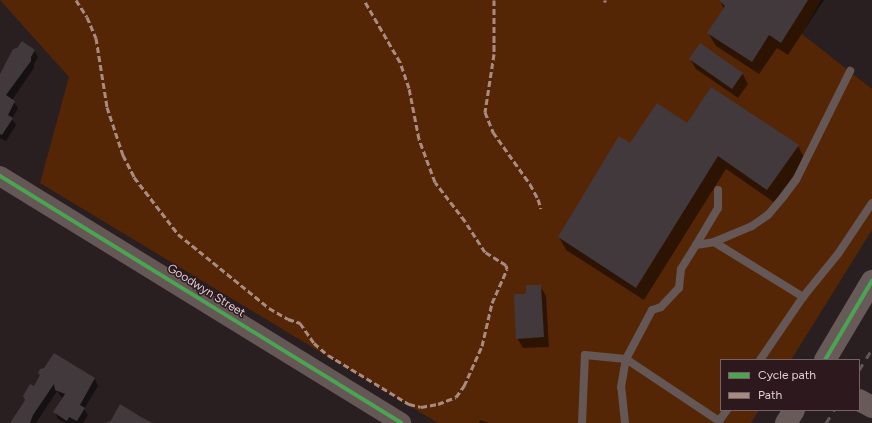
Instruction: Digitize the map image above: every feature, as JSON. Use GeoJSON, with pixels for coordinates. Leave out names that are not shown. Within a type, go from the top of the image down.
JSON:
{"type":"FeatureCollection","features":[{"type":"Feature","properties":{"kind":"main road"},"geometry":{"type":"LineString","coordinates":[[826,359],[872,281]]}},
{"type":"Feature","properties":{"kind":"main road"},"geometry":{"type":"LineString","coordinates":[[860,401],[872,407]]}},
{"type":"Feature","properties":{"kind":"main road"},"geometry":{"type":"LineString","coordinates":[[786,423],[793,411]]}},
{"type":"Feature","properties":{"kind":"street","name":"Goodwyn Street"},"geometry":{"type":"LineString","coordinates":[[0,176],[400,423]]}},
{"type":"Feature","properties":{"kind":"lane"},"geometry":{"type":"LineString","coordinates":[[696,245],[714,242],[752,226],[768,215],[796,180],[850,72]]}},
{"type":"Feature","properties":{"kind":"lane"},"geometry":{"type":"LineString","coordinates":[[625,423],[621,387],[626,360],[652,310],[661,307],[679,288],[681,269],[718,208],[718,190]]}},
{"type":"Feature","properties":{"kind":"lane"},"geometry":{"type":"LineString","coordinates":[[761,359],[803,297],[838,254],[872,204]]}},
{"type":"Feature","properties":{"kind":"lane"},"geometry":{"type":"LineString","coordinates":[[714,242],[803,297]]}},
{"type":"Feature","properties":{"kind":"lane"},"geometry":{"type":"LineString","coordinates":[[582,423],[585,355],[626,360],[719,422],[726,411]]}},
{"type":"Feature","properties":{"kind":"shaded area"},"geometry":{"type":"Polygon","coordinates":[[[0,0],[821,0],[802,34],[872,89],[872,230],[792,359],[720,359],[720,411],[758,411],[751,423],[438,423],[40,183],[69,77],[0,0]]]}},
{"type":"Feature","properties":{"kind":"building"},"geometry":{"type":"Polygon","coordinates":[[[719,0],[808,0],[781,43],[769,35],[752,62],[707,33],[725,6],[719,0]]]}},
{"type":"Feature","properties":{"kind":"building"},"geometry":{"type":"Polygon","coordinates":[[[22,41],[35,50],[31,57],[31,61],[6,95],[15,101],[8,115],[13,118],[2,135],[0,134],[0,74],[13,49],[17,48],[22,41]]]}},
{"type":"Feature","properties":{"kind":"building"},"geometry":{"type":"Polygon","coordinates":[[[700,43],[743,73],[732,89],[689,59],[700,43]]]}},
{"type":"Feature","properties":{"kind":"building"},"geometry":{"type":"Polygon","coordinates":[[[711,87],[799,145],[767,190],[718,156],[636,288],[558,237],[619,136],[630,143],[657,103],[687,123],[711,87]]]}},
{"type":"Feature","properties":{"kind":"building"},"geometry":{"type":"Polygon","coordinates":[[[526,285],[541,285],[544,337],[516,339],[514,294],[526,294],[526,285]]]}},
{"type":"Feature","properties":{"kind":"building"},"geometry":{"type":"Polygon","coordinates":[[[54,353],[95,378],[80,405],[85,408],[77,421],[69,417],[67,421],[53,412],[65,394],[55,390],[54,384],[33,415],[30,423],[10,423],[25,400],[23,396],[30,384],[34,386],[40,375],[38,373],[40,369],[44,368],[54,353]]]}},
{"type":"Feature","properties":{"kind":"building"},"geometry":{"type":"Polygon","coordinates":[[[120,404],[153,423],[107,423],[108,421],[110,422],[120,404]]]}},
{"type":"Feature","properties":{"kind":"railway"},"geometry":{"type":"LineString","coordinates":[[860,368],[872,349]]}},
{"type":"Feature","properties":{"kind":"railway"},"geometry":{"type":"LineString","coordinates":[[826,423],[833,411]]}},
{"type":"Feature","properties":{"kind":"marked path"},"geometry":{"type":"LineString","coordinates":[[76,0],[87,17],[96,38],[107,107],[123,155],[134,177],[178,234],[269,308],[288,319],[300,323],[314,343],[328,355],[409,404],[421,407],[438,404],[456,397],[464,386],[482,346],[492,303],[507,269],[506,265],[485,252],[465,221],[435,182],[419,139],[409,88],[400,62],[364,0]]}},
{"type":"Feature","properties":{"kind":"marked path"},"geometry":{"type":"LineString","coordinates":[[494,0],[494,54],[485,112],[493,132],[530,184],[538,199],[541,209]]}},
{"type":"Feature","properties":{"kind":"cycle path"},"geometry":{"type":"LineString","coordinates":[[0,176],[401,423]]}},
{"type":"Feature","properties":{"kind":"cycle path"},"geometry":{"type":"LineString","coordinates":[[826,359],[872,281]]}}]}
